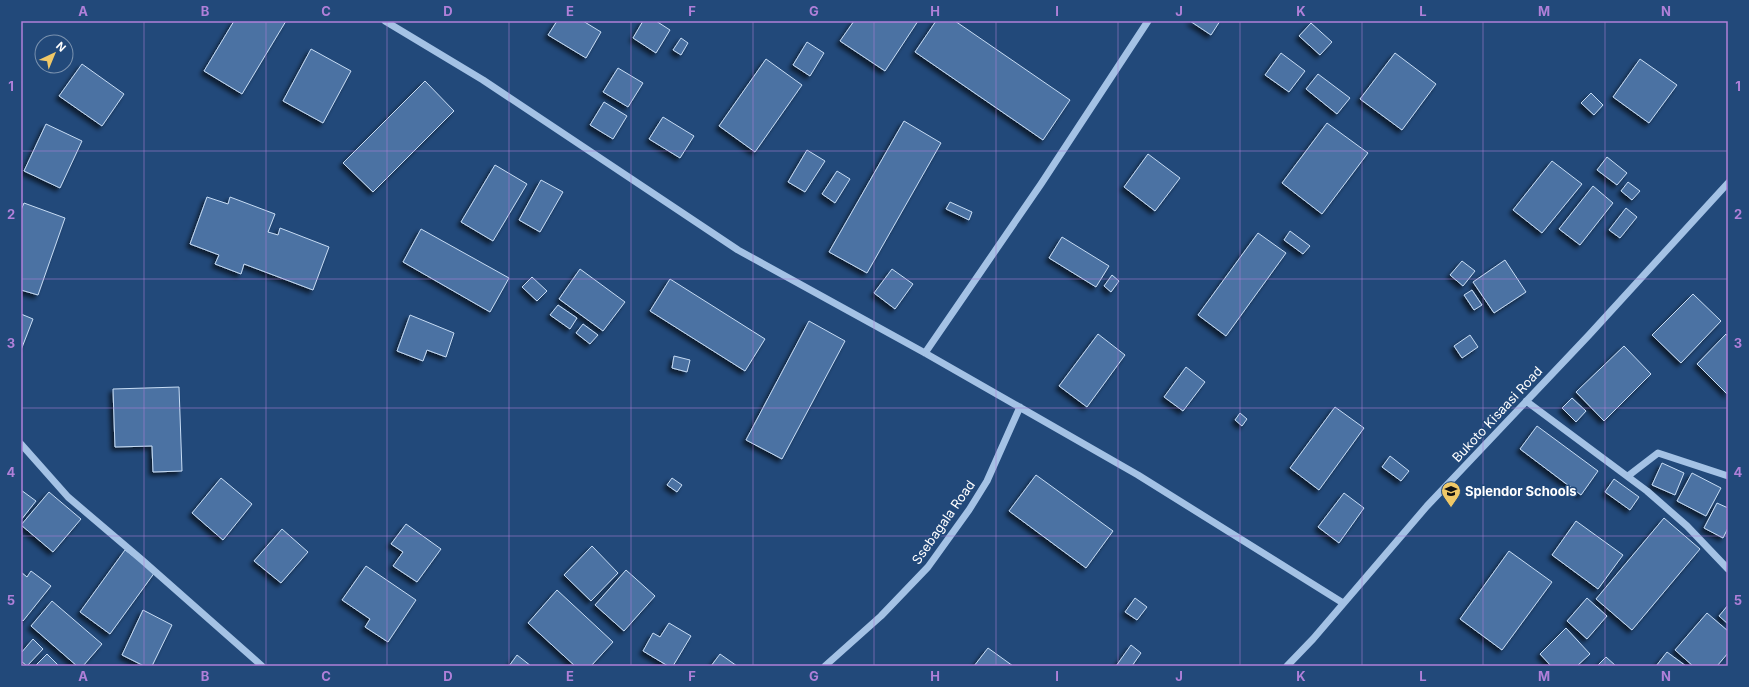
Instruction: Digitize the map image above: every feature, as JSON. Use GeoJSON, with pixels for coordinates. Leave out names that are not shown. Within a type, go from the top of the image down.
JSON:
{"type":"FeatureCollection","features":[{"type":"Feature","properties":{"kind":"street"},"geometry":{"type":"LineString","coordinates":[[385,21],[483,80],[738,250],[925,353],[1138,475],[1343,603]]}},
{"type":"Feature","properties":{"kind":"street"},"geometry":{"type":"LineString","coordinates":[[925,353],[1041,184],[1148,21]]}},
{"type":"Feature","properties":{"kind":"street","name":"Bukoto Kisaasi Road"},"geometry":{"type":"LineString","coordinates":[[1287,666],[1313,639],[1426,506],[1526,401],[1728,183]]}},
{"type":"Feature","properties":{"kind":"street"},"geometry":{"type":"LineString","coordinates":[[1526,401],[1628,476],[1687,526],[1728,569]]}},
{"type":"Feature","properties":{"kind":"street","name":"Ssebagala Road"},"geometry":{"type":"LineString","coordinates":[[825,666],[881,616],[928,567],[987,481],[1020,407]]}},
{"type":"Feature","properties":{"kind":"street"},"geometry":{"type":"LineString","coordinates":[[21,444],[68,497],[262,666]]}},
{"type":"Feature","properties":{"kind":"street"},"geometry":{"type":"LineString","coordinates":[[1628,476],[1658,453],[1728,476]]}},
{"type":"Feature","properties":{"kind":"building"},"geometry":{"type":"Polygon","coordinates":[[[234,21],[286,21],[242,94],[204,71],[234,21]]]}},
{"type":"Feature","properties":{"kind":"building"},"geometry":{"type":"Polygon","coordinates":[[[557,21],[583,21],[601,32],[586,58],[548,35],[557,21]]]}},
{"type":"Feature","properties":{"kind":"building"},"geometry":{"type":"Polygon","coordinates":[[[643,21],[656,21],[670,30],[656,53],[633,38],[643,21]]]}},
{"type":"Feature","properties":{"kind":"building"},"geometry":{"type":"Polygon","coordinates":[[[854,21],[918,21],[885,71],[840,41],[854,21]]]}},
{"type":"Feature","properties":{"kind":"building"},"geometry":{"type":"Polygon","coordinates":[[[936,21],[955,21],[1070,100],[1043,140],[915,52],[936,21]]]}},
{"type":"Feature","properties":{"kind":"building"},"geometry":{"type":"Polygon","coordinates":[[[1190,21],[1220,21],[1211,35],[1190,21]]]}},
{"type":"Feature","properties":{"kind":"building"},"geometry":{"type":"Polygon","coordinates":[[[1311,23],[1332,42],[1320,55],[1299,36],[1311,23]]]}},
{"type":"Feature","properties":{"kind":"building"},"geometry":{"type":"Polygon","coordinates":[[[681,38],[688,43],[681,55],[673,50],[681,38]]]}},
{"type":"Feature","properties":{"kind":"building"},"geometry":{"type":"Polygon","coordinates":[[[807,42],[824,53],[810,76],[793,65],[807,42]]]}},
{"type":"Feature","properties":{"kind":"building"},"geometry":{"type":"Polygon","coordinates":[[[311,49],[351,71],[323,123],[283,101],[311,49]]]}},
{"type":"Feature","properties":{"kind":"building"},"geometry":{"type":"Polygon","coordinates":[[[1281,53],[1305,71],[1289,92],[1265,75],[1281,53]]]}},
{"type":"Feature","properties":{"kind":"building"},"geometry":{"type":"Polygon","coordinates":[[[1395,53],[1436,84],[1402,130],[1360,99],[1395,53]]]}},
{"type":"Feature","properties":{"kind":"building"},"geometry":{"type":"Polygon","coordinates":[[[766,59],[802,85],[755,152],[719,126],[766,59]]]}},
{"type":"Feature","properties":{"kind":"building"},"geometry":{"type":"Polygon","coordinates":[[[1640,59],[1677,85],[1649,123],[1613,97],[1640,59]]]}},
{"type":"Feature","properties":{"kind":"building"},"geometry":{"type":"Polygon","coordinates":[[[82,64],[124,94],[102,126],[59,96],[82,64]]]}},
{"type":"Feature","properties":{"kind":"building"},"geometry":{"type":"Polygon","coordinates":[[[618,68],[643,83],[628,107],[603,92],[618,68]]]}},
{"type":"Feature","properties":{"kind":"building"},"geometry":{"type":"Polygon","coordinates":[[[1318,74],[1350,98],[1337,114],[1306,89],[1318,74]]]}},
{"type":"Feature","properties":{"kind":"building"},"geometry":{"type":"Polygon","coordinates":[[[425,81],[454,111],[373,192],[343,163],[425,81]]]}},
{"type":"Feature","properties":{"kind":"building"},"geometry":{"type":"Polygon","coordinates":[[[1591,93],[1603,105],[1594,115],[1581,103],[1591,93]]]}},
{"type":"Feature","properties":{"kind":"building"},"geometry":{"type":"Polygon","coordinates":[[[604,102],[627,116],[613,139],[590,125],[604,102]]]}},
{"type":"Feature","properties":{"kind":"building"},"geometry":{"type":"Polygon","coordinates":[[[663,117],[694,136],[680,158],[649,139],[663,117]]]}},
{"type":"Feature","properties":{"kind":"building"},"geometry":{"type":"Polygon","coordinates":[[[904,121],[941,143],[867,273],[829,252],[904,121]]]}},
{"type":"Feature","properties":{"kind":"building"},"geometry":{"type":"Polygon","coordinates":[[[1327,123],[1368,153],[1322,214],[1282,183],[1327,123]]]}},
{"type":"Feature","properties":{"kind":"building"},"geometry":{"type":"Polygon","coordinates":[[[46,124],[82,141],[60,188],[24,171],[46,124]]]}},
{"type":"Feature","properties":{"kind":"building"},"geometry":{"type":"Polygon","coordinates":[[[807,150],[825,161],[805,192],[788,182],[807,150]]]}},
{"type":"Feature","properties":{"kind":"building"},"geometry":{"type":"Polygon","coordinates":[[[1148,154],[1180,178],[1155,211],[1124,187],[1148,154]]]}},
{"type":"Feature","properties":{"kind":"building"},"geometry":{"type":"Polygon","coordinates":[[[1607,157],[1627,173],[1617,185],[1597,170],[1607,157]]]}},
{"type":"Feature","properties":{"kind":"building"},"geometry":{"type":"Polygon","coordinates":[[[1552,161],[1582,184],[1542,233],[1513,210],[1552,161]]]}},
{"type":"Feature","properties":{"kind":"building"},"geometry":{"type":"Polygon","coordinates":[[[495,165],[527,184],[493,241],[461,222],[495,165]]]}},
{"type":"Feature","properties":{"kind":"building"},"geometry":{"type":"Polygon","coordinates":[[[837,171],[850,179],[835,203],[822,194],[837,171]]]}},
{"type":"Feature","properties":{"kind":"building"},"geometry":{"type":"Polygon","coordinates":[[[541,180],[563,192],[540,232],[519,220],[541,180]]]}},
{"type":"Feature","properties":{"kind":"building"},"geometry":{"type":"Polygon","coordinates":[[[1628,182],[1640,191],[1632,200],[1621,191],[1628,182]]]}},
{"type":"Feature","properties":{"kind":"building"},"geometry":{"type":"Polygon","coordinates":[[[1593,186],[1613,203],[1580,245],[1559,229],[1593,186]]]}},
{"type":"Feature","properties":{"kind":"building"},"geometry":{"type":"Polygon","coordinates":[[[207,197],[228,204],[230,197],[275,214],[268,232],[278,235],[280,228],[329,247],[313,290],[244,264],[241,274],[215,264],[219,255],[190,244],[207,197]]]}},
{"type":"Feature","properties":{"kind":"building"},"geometry":{"type":"Polygon","coordinates":[[[950,202],[972,212],[969,220],[946,209],[950,202]]]}},
{"type":"Feature","properties":{"kind":"building"},"geometry":{"type":"Polygon","coordinates":[[[24,203],[65,218],[38,295],[21,290],[21,210],[24,203]]]}},
{"type":"Feature","properties":{"kind":"building"},"geometry":{"type":"Polygon","coordinates":[[[1626,208],[1637,217],[1620,238],[1609,230],[1626,208]]]}},
{"type":"Feature","properties":{"kind":"building"},"geometry":{"type":"Polygon","coordinates":[[[421,229],[509,278],[490,312],[403,262],[421,229]]]}},
{"type":"Feature","properties":{"kind":"building"},"geometry":{"type":"Polygon","coordinates":[[[1290,231],[1310,246],[1303,254],[1284,240],[1290,231]]]}},
{"type":"Feature","properties":{"kind":"building"},"geometry":{"type":"Polygon","coordinates":[[[1258,233],[1286,253],[1226,336],[1198,315],[1258,233]]]}},
{"type":"Feature","properties":{"kind":"building"},"geometry":{"type":"Polygon","coordinates":[[[1062,237],[1109,266],[1096,287],[1049,258],[1062,237]]]}},
{"type":"Feature","properties":{"kind":"building"},"geometry":{"type":"Polygon","coordinates":[[[1505,260],[1526,292],[1494,313],[1473,282],[1505,260]]]}},
{"type":"Feature","properties":{"kind":"building"},"geometry":{"type":"Polygon","coordinates":[[[1462,261],[1475,271],[1463,286],[1450,275],[1462,261]]]}},
{"type":"Feature","properties":{"kind":"building"},"geometry":{"type":"Polygon","coordinates":[[[580,269],[625,302],[603,331],[559,299],[580,269]]]}},
{"type":"Feature","properties":{"kind":"building"},"geometry":{"type":"Polygon","coordinates":[[[892,269],[913,284],[895,309],[874,293],[892,269]]]}},
{"type":"Feature","properties":{"kind":"building"},"geometry":{"type":"Polygon","coordinates":[[[1112,275],[1119,281],[1111,292],[1104,286],[1112,275]]]}},
{"type":"Feature","properties":{"kind":"building"},"geometry":{"type":"Polygon","coordinates":[[[532,277],[547,291],[537,301],[522,287],[532,277]]]}},
{"type":"Feature","properties":{"kind":"building"},"geometry":{"type":"Polygon","coordinates":[[[670,279],[765,339],[745,371],[650,311],[670,279]]]}},
{"type":"Feature","properties":{"kind":"building"},"geometry":{"type":"Polygon","coordinates":[[[1472,290],[1482,305],[1474,310],[1464,295],[1472,290]]]}},
{"type":"Feature","properties":{"kind":"building"},"geometry":{"type":"Polygon","coordinates":[[[1693,294],[1721,321],[1681,363],[1652,335],[1693,294]]]}},
{"type":"Feature","properties":{"kind":"building"},"geometry":{"type":"Polygon","coordinates":[[[558,305],[577,318],[570,329],[550,315],[558,305]]]}},
{"type":"Feature","properties":{"kind":"building"},"geometry":{"type":"Polygon","coordinates":[[[21,314],[33,319],[21,350],[21,314]]]}},
{"type":"Feature","properties":{"kind":"building"},"geometry":{"type":"Polygon","coordinates":[[[410,315],[454,333],[446,357],[427,350],[423,361],[397,351],[410,315]]]}},
{"type":"Feature","properties":{"kind":"building"},"geometry":{"type":"Polygon","coordinates":[[[809,321],[845,341],[782,459],[746,440],[809,321]]]}},
{"type":"Feature","properties":{"kind":"building"},"geometry":{"type":"Polygon","coordinates":[[[583,324],[598,335],[590,344],[576,333],[583,324]]]}},
{"type":"Feature","properties":{"kind":"building"},"geometry":{"type":"Polygon","coordinates":[[[1098,334],[1125,355],[1087,407],[1059,386],[1098,334]]]}},
{"type":"Feature","properties":{"kind":"building"},"geometry":{"type":"Polygon","coordinates":[[[1726,334],[1728,337],[1728,395],[1697,364],[1726,334]]]}},
{"type":"Feature","properties":{"kind":"building"},"geometry":{"type":"Polygon","coordinates":[[[1470,335],[1478,347],[1462,358],[1454,346],[1470,335]]]}},
{"type":"Feature","properties":{"kind":"building"},"geometry":{"type":"Polygon","coordinates":[[[1624,346],[1651,374],[1604,421],[1576,392],[1624,346]]]}},
{"type":"Feature","properties":{"kind":"building"},"geometry":{"type":"Polygon","coordinates":[[[674,356],[690,360],[687,372],[672,368],[674,356]]]}},
{"type":"Feature","properties":{"kind":"building"},"geometry":{"type":"Polygon","coordinates":[[[1186,367],[1205,382],[1183,411],[1164,397],[1186,367]]]}},
{"type":"Feature","properties":{"kind":"building"},"geometry":{"type":"Polygon","coordinates":[[[179,387],[182,471],[153,472],[152,446],[115,447],[113,389],[179,387]]]}},
{"type":"Feature","properties":{"kind":"building"},"geometry":{"type":"Polygon","coordinates":[[[1572,398],[1586,411],[1576,422],[1562,408],[1572,398]]]}},
{"type":"Feature","properties":{"kind":"building"},"geometry":{"type":"Polygon","coordinates":[[[1335,407],[1364,428],[1319,490],[1290,468],[1335,407]]]}},
{"type":"Feature","properties":{"kind":"building"},"geometry":{"type":"Polygon","coordinates":[[[1240,413],[1247,419],[1242,426],[1235,420],[1240,413]]]}},
{"type":"Feature","properties":{"kind":"building"},"geometry":{"type":"Polygon","coordinates":[[[1537,426],[1598,471],[1581,495],[1520,449],[1537,426]]]}},
{"type":"Feature","properties":{"kind":"building"},"geometry":{"type":"Polygon","coordinates":[[[1390,456],[1409,471],[1401,481],[1382,467],[1390,456]]]}},
{"type":"Feature","properties":{"kind":"building"},"geometry":{"type":"Polygon","coordinates":[[[1662,463],[1684,473],[1675,495],[1652,485],[1662,463]]]}},
{"type":"Feature","properties":{"kind":"building"},"geometry":{"type":"Polygon","coordinates":[[[1692,473],[1721,488],[1706,516],[1677,501],[1692,473]]]}},
{"type":"Feature","properties":{"kind":"building"},"geometry":{"type":"Polygon","coordinates":[[[1036,475],[1113,531],[1086,568],[1009,511],[1036,475]]]}},
{"type":"Feature","properties":{"kind":"building"},"geometry":{"type":"Polygon","coordinates":[[[221,478],[252,504],[223,540],[192,513],[221,478]]]}},
{"type":"Feature","properties":{"kind":"building"},"geometry":{"type":"Polygon","coordinates":[[[672,478],[682,485],[677,492],[667,485],[672,478]]]}},
{"type":"Feature","properties":{"kind":"building"},"geometry":{"type":"Polygon","coordinates":[[[1614,479],[1639,497],[1630,510],[1605,492],[1614,479]]]}},
{"type":"Feature","properties":{"kind":"building"},"geometry":{"type":"Polygon","coordinates":[[[21,490],[36,501],[21,520],[21,490]]]}},
{"type":"Feature","properties":{"kind":"building"},"geometry":{"type":"Polygon","coordinates":[[[49,492],[81,519],[53,552],[21,525],[49,492]]]}},
{"type":"Feature","properties":{"kind":"building"},"geometry":{"type":"Polygon","coordinates":[[[1344,493],[1364,508],[1339,543],[1318,527],[1344,493]]]}},
{"type":"Feature","properties":{"kind":"building"},"geometry":{"type":"Polygon","coordinates":[[[1717,503],[1728,508],[1728,528],[1723,538],[1704,528],[1717,503]]]}},
{"type":"Feature","properties":{"kind":"building"},"geometry":{"type":"Polygon","coordinates":[[[1664,518],[1700,549],[1632,630],[1596,599],[1664,518]]]}},
{"type":"Feature","properties":{"kind":"building"},"geometry":{"type":"Polygon","coordinates":[[[1576,521],[1623,555],[1598,589],[1552,555],[1576,521]]]}},
{"type":"Feature","properties":{"kind":"building"},"geometry":{"type":"Polygon","coordinates":[[[406,524],[441,549],[417,582],[393,566],[403,552],[391,544],[406,524]]]}},
{"type":"Feature","properties":{"kind":"building"},"geometry":{"type":"Polygon","coordinates":[[[282,529],[308,552],[281,583],[254,561],[282,529]]]}},
{"type":"Feature","properties":{"kind":"building"},"geometry":{"type":"Polygon","coordinates":[[[592,546],[618,573],[591,601],[564,575],[592,546]]]}},
{"type":"Feature","properties":{"kind":"building"},"geometry":{"type":"Polygon","coordinates":[[[125,550],[155,572],[110,634],[80,612],[125,550]]]}},
{"type":"Feature","properties":{"kind":"building"},"geometry":{"type":"Polygon","coordinates":[[[1509,551],[1552,582],[1502,650],[1460,619],[1509,551]]]}},
{"type":"Feature","properties":{"kind":"building"},"geometry":{"type":"Polygon","coordinates":[[[366,566],[416,600],[388,642],[365,627],[370,619],[342,600],[366,566]]]}},
{"type":"Feature","properties":{"kind":"building"},"geometry":{"type":"Polygon","coordinates":[[[626,570],[655,596],[624,631],[595,605],[626,570]]]}},
{"type":"Feature","properties":{"kind":"building"},"geometry":{"type":"Polygon","coordinates":[[[31,571],[51,586],[23,621],[21,619],[21,572],[27,577],[31,571]]]}},
{"type":"Feature","properties":{"kind":"building"},"geometry":{"type":"Polygon","coordinates":[[[557,590],[613,642],[591,666],[575,666],[528,623],[557,590]]]}},
{"type":"Feature","properties":{"kind":"building"},"geometry":{"type":"Polygon","coordinates":[[[1135,598],[1147,607],[1137,620],[1125,612],[1135,598]]]}},
{"type":"Feature","properties":{"kind":"building"},"geometry":{"type":"Polygon","coordinates":[[[1587,598],[1607,616],[1587,639],[1567,621],[1587,598]]]}},
{"type":"Feature","properties":{"kind":"building"},"geometry":{"type":"Polygon","coordinates":[[[52,601],[102,644],[83,666],[77,666],[31,626],[52,601]]]}},
{"type":"Feature","properties":{"kind":"building"},"geometry":{"type":"Polygon","coordinates":[[[1728,605],[1728,624],[1719,616],[1728,605]]]}},
{"type":"Feature","properties":{"kind":"building"},"geometry":{"type":"Polygon","coordinates":[[[143,610],[172,625],[152,666],[144,666],[122,655],[143,610]]]}},
{"type":"Feature","properties":{"kind":"building"},"geometry":{"type":"Polygon","coordinates":[[[1707,613],[1728,631],[1728,653],[1717,666],[1693,666],[1675,650],[1707,613]]]}},
{"type":"Feature","properties":{"kind":"building"},"geometry":{"type":"Polygon","coordinates":[[[669,623],[691,636],[673,666],[668,666],[643,651],[653,633],[660,637],[669,623]]]}},
{"type":"Feature","properties":{"kind":"building"},"geometry":{"type":"Polygon","coordinates":[[[1566,628],[1590,654],[1577,666],[1551,666],[1540,654],[1566,628]]]}},
{"type":"Feature","properties":{"kind":"building"},"geometry":{"type":"Polygon","coordinates":[[[33,639],[43,649],[27,666],[21,661],[21,653],[33,639]]]}},
{"type":"Feature","properties":{"kind":"building"},"geometry":{"type":"Polygon","coordinates":[[[1131,645],[1141,653],[1132,666],[1116,666],[1131,645]]]}},
{"type":"Feature","properties":{"kind":"building"},"geometry":{"type":"Polygon","coordinates":[[[988,648],[1013,666],[974,666],[988,648]]]}},
{"type":"Feature","properties":{"kind":"building"},"geometry":{"type":"Polygon","coordinates":[[[1667,652],[1686,666],[1656,666],[1667,652]]]}},
{"type":"Feature","properties":{"kind":"building"},"geometry":{"type":"Polygon","coordinates":[[[47,654],[59,666],[35,666],[47,654]]]}},
{"type":"Feature","properties":{"kind":"building"},"geometry":{"type":"Polygon","coordinates":[[[720,654],[737,666],[711,666],[720,654]]]}},
{"type":"Feature","properties":{"kind":"building"},"geometry":{"type":"Polygon","coordinates":[[[517,655],[531,666],[509,666],[517,655]]]}},
{"type":"Feature","properties":{"kind":"building"},"geometry":{"type":"Polygon","coordinates":[[[1606,657],[1616,666],[1597,666],[1606,657]]]}},
{"type":"Feature","properties":{"kind":"place","name":"Splendor Schools"},"geometry":{"type":"Point","coordinates":[1451,508]}}]}
